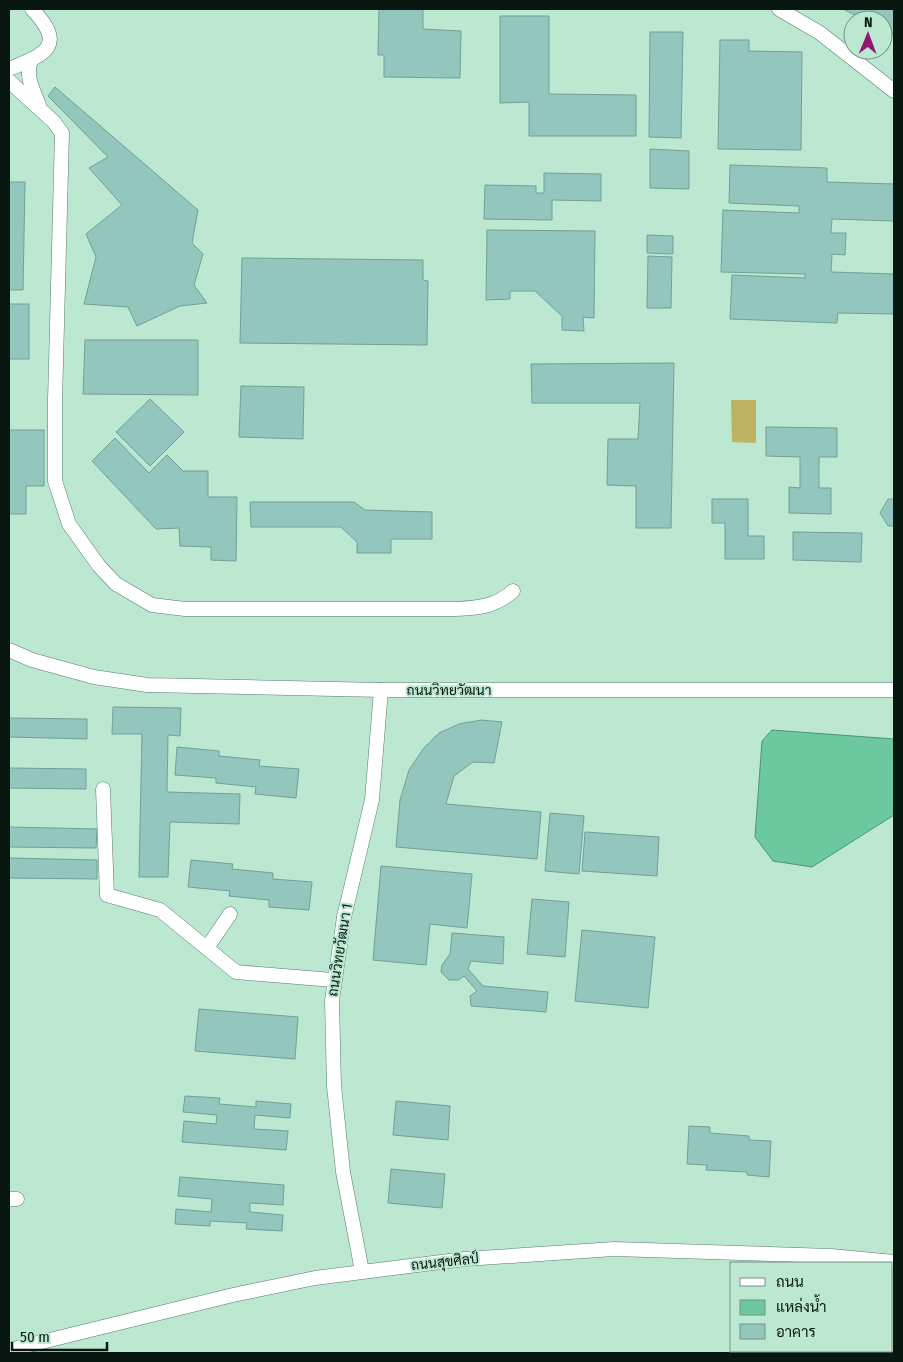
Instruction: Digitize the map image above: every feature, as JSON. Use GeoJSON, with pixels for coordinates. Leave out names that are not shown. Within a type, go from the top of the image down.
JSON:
{"type":"FeatureCollection","features":[{"type":"Feature","properties":{"kind":"street"},"geometry":{"type":"LineString","coordinates":[[9,69],[43,54],[49,45],[51,32],[32,9]]}},
{"type":"Feature","properties":{"kind":"street"},"geometry":{"type":"LineString","coordinates":[[779,9],[820,32],[894,91]]}},
{"type":"Feature","properties":{"kind":"street"},"geometry":{"type":"LineString","coordinates":[[31,60],[28,70],[29,83],[40,108]]}},
{"type":"Feature","properties":{"kind":"street"},"geometry":{"type":"LineString","coordinates":[[9,81],[40,108],[62,133],[55,401],[55,481],[69,524],[99,566],[116,584],[152,605],[185,609],[455,609],[482,607],[501,601],[513,591]]}},
{"type":"Feature","properties":{"kind":"street","name":"ถนนวิทยวัฒนา"},"geometry":{"type":"LineString","coordinates":[[9,650],[32,660],[94,677],[147,685],[381,690],[894,690]]}},
{"type":"Feature","properties":{"kind":"street","name":"ถนนวิทยวัฒนา 1"},"geometry":{"type":"LineString","coordinates":[[362,1271],[343,1172],[334,1086],[333,980],[344,917],[372,800],[381,690]]}},
{"type":"Feature","properties":{"kind":"street"},"geometry":{"type":"LineString","coordinates":[[103,788],[107,895],[160,910],[236,972],[333,980]]}},
{"type":"Feature","properties":{"kind":"street"},"geometry":{"type":"LineString","coordinates":[[208,948],[230,914]]}},
{"type":"Feature","properties":{"kind":"street","name":"ถนนสุขศิลป์"},"geometry":{"type":"LineString","coordinates":[[9,1350],[233,1295],[362,1271],[465,1259],[614,1249],[832,1256],[892,1261]]}},
{"type":"Feature","properties":{"kind":"shaded area"},"geometry":{"type":"Polygon","coordinates":[[[731,400],[756,400],[756,443],[732,442],[731,400]]]}},
{"type":"Feature","properties":{"kind":"water"},"geometry":{"type":"Polygon","coordinates":[[[772,730],[894,739],[894,815],[812,867],[773,861],[755,837],[762,741],[772,730]]]}},
{"type":"Feature","properties":{"kind":"building"},"geometry":{"type":"Polygon","coordinates":[[[379,9],[423,9],[423,29],[461,31],[460,78],[384,77],[384,55],[378,55],[379,9]]]}},
{"type":"Feature","properties":{"kind":"building"},"geometry":{"type":"Polygon","coordinates":[[[843,9],[894,9],[893,33],[893,10],[843,9]]]}},
{"type":"Feature","properties":{"kind":"building"},"geometry":{"type":"Polygon","coordinates":[[[500,16],[549,16],[549,94],[636,95],[636,136],[529,136],[529,102],[500,103],[500,16]]]}},
{"type":"Feature","properties":{"kind":"building"},"geometry":{"type":"Polygon","coordinates":[[[650,32],[683,32],[681,138],[649,137],[650,32]]]}},
{"type":"Feature","properties":{"kind":"building"},"geometry":{"type":"Polygon","coordinates":[[[720,40],[749,40],[749,51],[802,52],[801,150],[718,149],[720,40]]]}},
{"type":"Feature","properties":{"kind":"building"},"geometry":{"type":"Polygon","coordinates":[[[55,87],[198,210],[192,243],[203,254],[194,285],[207,303],[180,306],[137,326],[128,307],[84,304],[96,257],[86,234],[122,205],[89,168],[108,157],[48,96],[55,87]]]}},
{"type":"Feature","properties":{"kind":"building"},"geometry":{"type":"Polygon","coordinates":[[[650,149],[689,151],[689,189],[650,188],[650,149]]]}},
{"type":"Feature","properties":{"kind":"building"},"geometry":{"type":"Polygon","coordinates":[[[730,165],[827,168],[827,182],[894,184],[894,221],[832,219],[831,233],[846,233],[845,255],[832,254],[831,272],[894,274],[894,314],[838,313],[837,323],[730,319],[732,275],[805,278],[805,274],[721,272],[723,210],[799,213],[799,206],[729,203],[730,165]]]}},
{"type":"Feature","properties":{"kind":"building"},"geometry":{"type":"Polygon","coordinates":[[[544,173],[601,174],[601,201],[552,200],[552,220],[484,219],[485,185],[536,186],[536,193],[544,193],[544,173]]]}},
{"type":"Feature","properties":{"kind":"building"},"geometry":{"type":"Polygon","coordinates":[[[9,182],[25,182],[23,290],[9,290],[9,182]]]}},
{"type":"Feature","properties":{"kind":"building"},"geometry":{"type":"Polygon","coordinates":[[[487,230],[595,231],[594,318],[583,317],[584,331],[562,330],[562,316],[535,291],[510,291],[510,299],[486,300],[487,230]]]}},
{"type":"Feature","properties":{"kind":"building"},"geometry":{"type":"Polygon","coordinates":[[[647,235],[673,236],[673,254],[647,253],[647,235]]]}},
{"type":"Feature","properties":{"kind":"building"},"geometry":{"type":"Polygon","coordinates":[[[648,256],[672,257],[671,308],[647,308],[648,256]]]}},
{"type":"Feature","properties":{"kind":"building"},"geometry":{"type":"Polygon","coordinates":[[[242,258],[423,260],[423,280],[428,281],[427,345],[240,343],[242,258]]]}},
{"type":"Feature","properties":{"kind":"building"},"geometry":{"type":"Polygon","coordinates":[[[9,304],[29,304],[29,359],[9,359],[9,304]]]}},
{"type":"Feature","properties":{"kind":"building"},"geometry":{"type":"Polygon","coordinates":[[[85,340],[198,340],[198,395],[83,394],[85,340]]]}},
{"type":"Feature","properties":{"kind":"building"},"geometry":{"type":"Polygon","coordinates":[[[674,363],[671,528],[636,528],[636,486],[607,485],[608,439],[638,439],[640,403],[532,403],[531,364],[674,363]]]}},
{"type":"Feature","properties":{"kind":"building"},"geometry":{"type":"Polygon","coordinates":[[[241,386],[304,387],[303,439],[239,437],[241,386]]]}},
{"type":"Feature","properties":{"kind":"building"},"geometry":{"type":"Polygon","coordinates":[[[150,399],[184,432],[150,466],[116,432],[150,399]]]}},
{"type":"Feature","properties":{"kind":"building"},"geometry":{"type":"Polygon","coordinates":[[[766,427],[837,428],[837,457],[819,457],[819,488],[831,488],[831,514],[789,513],[789,487],[800,488],[800,457],[766,456],[766,427]]]}},
{"type":"Feature","properties":{"kind":"building"},"geometry":{"type":"Polygon","coordinates":[[[9,430],[44,430],[44,486],[26,486],[26,514],[9,514],[9,430]]]}},
{"type":"Feature","properties":{"kind":"building"},"geometry":{"type":"Polygon","coordinates":[[[115,438],[149,473],[167,455],[183,471],[208,471],[208,497],[237,497],[236,561],[211,560],[211,547],[180,546],[179,528],[156,529],[92,461],[115,438]]]}},
{"type":"Feature","properties":{"kind":"building"},"geometry":{"type":"Polygon","coordinates":[[[712,499],[748,499],[748,536],[764,536],[764,559],[725,559],[725,523],[712,523],[712,499]]]}},
{"type":"Feature","properties":{"kind":"building"},"geometry":{"type":"Polygon","coordinates":[[[888,499],[894,499],[894,526],[888,526],[880,513],[888,499]]]}},
{"type":"Feature","properties":{"kind":"building"},"geometry":{"type":"Polygon","coordinates":[[[250,502],[354,502],[365,510],[432,512],[432,539],[391,539],[391,553],[357,553],[357,542],[341,527],[251,527],[250,502]]]}},
{"type":"Feature","properties":{"kind":"building"},"geometry":{"type":"Polygon","coordinates":[[[793,532],[862,533],[861,562],[793,560],[793,532]]]}},
{"type":"Feature","properties":{"kind":"building"},"geometry":{"type":"Polygon","coordinates":[[[113,707],[181,708],[180,736],[168,735],[167,792],[240,794],[239,824],[170,822],[168,877],[139,877],[142,734],[112,734],[113,707]]]}},
{"type":"Feature","properties":{"kind":"building"},"geometry":{"type":"Polygon","coordinates":[[[9,718],[87,719],[87,739],[9,737],[9,718]]]}},
{"type":"Feature","properties":{"kind":"building"},"geometry":{"type":"Polygon","coordinates":[[[481,720],[502,722],[494,763],[473,762],[454,776],[446,804],[541,812],[537,859],[396,847],[400,800],[409,770],[423,749],[439,733],[459,724],[481,720]]]}},
{"type":"Feature","properties":{"kind":"building"},"geometry":{"type":"Polygon","coordinates":[[[177,747],[219,751],[219,756],[260,760],[259,766],[299,769],[296,798],[255,794],[256,787],[216,783],[216,778],[175,775],[177,747]]]}},
{"type":"Feature","properties":{"kind":"building"},"geometry":{"type":"Polygon","coordinates":[[[9,768],[86,769],[86,789],[9,788],[9,768]]]}},
{"type":"Feature","properties":{"kind":"building"},"geometry":{"type":"Polygon","coordinates":[[[550,813],[584,816],[579,874],[545,871],[550,813]]]}},
{"type":"Feature","properties":{"kind":"building"},"geometry":{"type":"Polygon","coordinates":[[[9,827],[97,829],[96,848],[9,847],[9,827]]]}},
{"type":"Feature","properties":{"kind":"building"},"geometry":{"type":"Polygon","coordinates":[[[585,832],[659,837],[657,876],[582,871],[585,832]]]}},
{"type":"Feature","properties":{"kind":"building"},"geometry":{"type":"Polygon","coordinates":[[[9,858],[97,860],[97,879],[9,878],[9,858]]]}},
{"type":"Feature","properties":{"kind":"building"},"geometry":{"type":"Polygon","coordinates":[[[191,860],[233,864],[232,869],[273,873],[273,879],[312,882],[309,910],[269,907],[269,900],[229,896],[230,891],[188,887],[191,860]]]}},
{"type":"Feature","properties":{"kind":"building"},"geometry":{"type":"Polygon","coordinates":[[[381,866],[472,874],[467,928],[430,924],[426,965],[373,960],[381,866]]]}},
{"type":"Feature","properties":{"kind":"building"},"geometry":{"type":"Polygon","coordinates":[[[532,899],[569,902],[565,957],[527,954],[532,899]]]}},
{"type":"Feature","properties":{"kind":"building"},"geometry":{"type":"Polygon","coordinates":[[[582,930],[655,937],[648,1008],[575,1001],[582,930]]]}},
{"type":"Feature","properties":{"kind":"building"},"geometry":{"type":"Polygon","coordinates":[[[452,933],[504,937],[503,964],[471,961],[468,969],[483,986],[548,992],[546,1012],[471,1006],[470,996],[477,991],[464,976],[459,980],[449,980],[441,972],[442,965],[450,954],[452,933]]]}},
{"type":"Feature","properties":{"kind":"building"},"geometry":{"type":"Polygon","coordinates":[[[199,1009],[298,1017],[295,1059],[195,1051],[199,1009]]]}},
{"type":"Feature","properties":{"kind":"building"},"geometry":{"type":"Polygon","coordinates":[[[185,1096],[220,1098],[219,1104],[256,1107],[256,1101],[291,1104],[290,1118],[255,1115],[254,1129],[288,1131],[286,1150],[182,1142],[184,1121],[216,1124],[217,1115],[183,1112],[185,1096]]]}},
{"type":"Feature","properties":{"kind":"building"},"geometry":{"type":"Polygon","coordinates":[[[396,1101],[450,1106],[448,1140],[393,1135],[396,1101]]]}},
{"type":"Feature","properties":{"kind":"building"},"geometry":{"type":"Polygon","coordinates":[[[689,1126],[710,1127],[710,1133],[749,1136],[749,1140],[771,1141],[769,1177],[747,1175],[747,1172],[706,1170],[707,1165],[687,1164],[689,1126]]]}},
{"type":"Feature","properties":{"kind":"building"},"geometry":{"type":"Polygon","coordinates":[[[391,1169],[445,1174],[442,1208],[388,1203],[391,1169]]]}},
{"type":"Feature","properties":{"kind":"building"},"geometry":{"type":"Polygon","coordinates":[[[180,1177],[284,1185],[283,1205],[250,1203],[250,1212],[283,1215],[282,1231],[246,1229],[247,1223],[210,1221],[210,1226],[175,1224],[176,1209],[211,1212],[212,1199],[178,1196],[180,1177]]]}}]}
